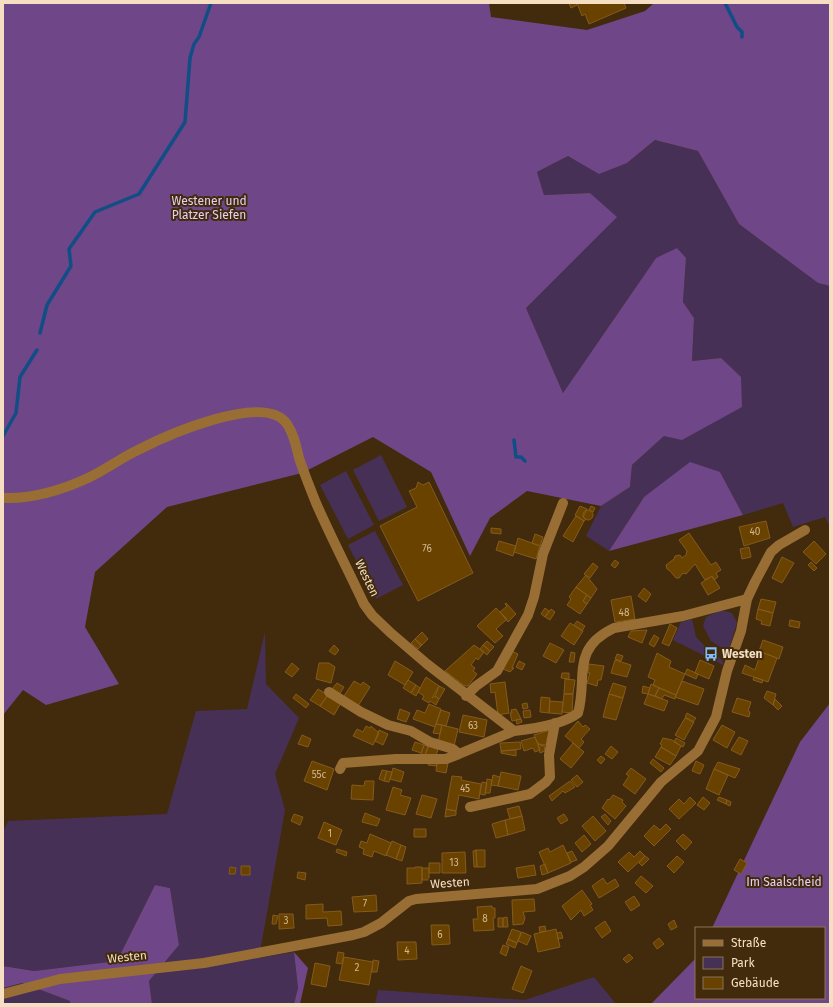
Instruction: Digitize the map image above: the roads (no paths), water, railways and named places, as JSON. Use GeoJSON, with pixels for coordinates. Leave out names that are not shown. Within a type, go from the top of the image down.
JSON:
{"type":"FeatureCollection","features":[{"type":"Feature","properties":{"kind":"street","name":"Westen"},"geometry":{"type":"LineString","coordinates":[[3,498],[28,496],[69,485],[88,478],[162,438],[213,420],[254,411],[265,411],[274,414],[282,418],[287,423],[294,437],[316,503],[364,604],[372,615],[392,634],[466,696],[514,731]]}},
{"type":"Feature","properties":{"kind":"street"},"geometry":{"type":"LineString","coordinates":[[466,696],[476,686],[497,671],[528,615],[534,597],[543,554],[563,503]]}},
{"type":"Feature","properties":{"kind":"street","name":"Westen"},"geometry":{"type":"LineString","coordinates":[[3,994],[60,979],[204,963],[352,935],[372,929],[409,901],[416,899],[537,889],[570,876],[584,867],[608,846],[661,782],[698,751],[716,717],[727,671],[741,631],[747,599],[771,552],[779,545],[805,530]]}},
{"type":"Feature","properties":{"kind":"street"},"geometry":{"type":"LineString","coordinates":[[340,769],[343,763],[396,759],[446,759],[514,731],[555,723],[573,717],[578,714],[582,666],[591,647],[605,632],[614,628],[683,616],[747,599]]}},
{"type":"Feature","properties":{"kind":"street"},"geometry":{"type":"LineString","coordinates":[[329,692],[361,712],[388,725],[411,731],[430,742],[453,749],[459,754]]}},
{"type":"Feature","properties":{"kind":"street"},"geometry":{"type":"LineString","coordinates":[[470,807],[530,794],[546,782],[550,777],[549,755],[555,723]]}},
{"type":"Feature","properties":{"kind":"waterway"},"geometry":{"type":"LineString","coordinates":[[40,333],[47,305],[71,266],[69,249],[95,212],[139,194],[185,122],[190,58],[194,44],[199,37],[211,3]]}},
{"type":"Feature","properties":{"kind":"waterway"},"geometry":{"type":"LineString","coordinates":[[725,3],[737,27],[742,32],[742,37]]}},
{"type":"Feature","properties":{"kind":"waterway"},"geometry":{"type":"LineString","coordinates":[[3,436],[16,413],[20,377],[37,350]]}},
{"type":"Feature","properties":{"kind":"waterway"},"geometry":{"type":"LineString","coordinates":[[514,440],[516,457],[521,457],[525,461]]}},
{"type":"Feature","properties":{"kind":"place","name":"Westen"},"geometry":{"type":"Point","coordinates":[711,654]}},
{"type":"Feature","properties":{"kind":"park label","name":"Westener und Platzer Siefen"},"geometry":{"type":"Point","coordinates":[209,208]}},
{"type":"Feature","properties":{"kind":"park label","name":"Im Saalscheid"},"geometry":{"type":"Point","coordinates":[784,882]}}]}
